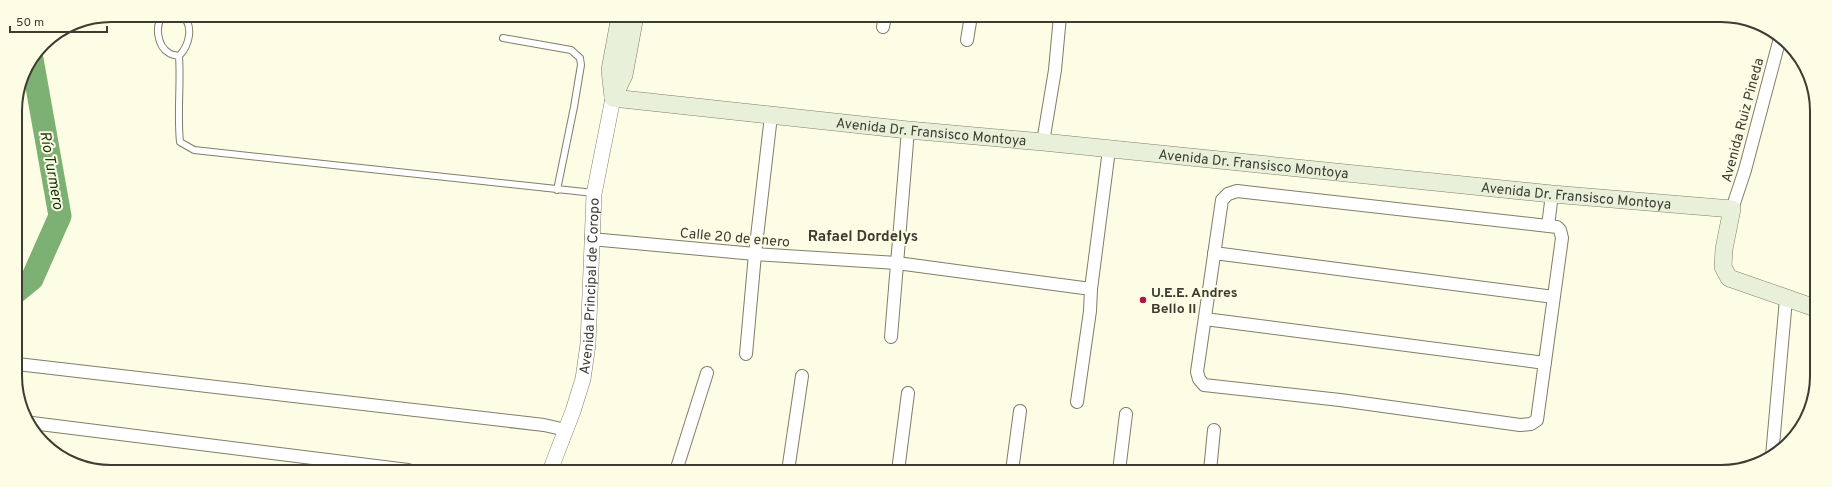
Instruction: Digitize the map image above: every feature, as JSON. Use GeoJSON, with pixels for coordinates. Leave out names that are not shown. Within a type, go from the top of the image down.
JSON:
{"type":"FeatureCollection","features":[{"type":"Feature","properties":{"kind":"main road","name":"Avenida Principal de Coropo"},"geometry":{"type":"LineString","coordinates":[[612,98],[610,70],[619,22]]}},
{"type":"Feature","properties":{"kind":"main road","name":"Avenida Principal de Coropo"},"geometry":{"type":"LineString","coordinates":[[612,98],[624,75],[634,22]]}},
{"type":"Feature","properties":{"kind":"main road","name":"Avenida Dr. Fransisco Montoya"},"geometry":{"type":"LineString","coordinates":[[612,98],[908,130],[1043,142],[1109,150],[1552,194],[1732,209]]}},
{"type":"Feature","properties":{"kind":"main road"},"geometry":{"type":"LineString","coordinates":[[1732,209],[1724,249],[1723,267],[1729,278],[1810,306]]}},
{"type":"Feature","properties":{"kind":"street"},"geometry":{"type":"LineString","coordinates":[[967,40],[970,22]]}},
{"type":"Feature","properties":{"kind":"street"},"geometry":{"type":"LineString","coordinates":[[1043,142],[1055,70],[1059,22]]}},
{"type":"Feature","properties":{"kind":"street","name":"Avenida Ruiz Pineda"},"geometry":{"type":"LineString","coordinates":[[1732,209],[1745,170],[1779,43]]}},
{"type":"Feature","properties":{"kind":"street","name":"Avenida Principal de Coropo"},"geometry":{"type":"LineString","coordinates":[[552,465],[583,379],[588,344],[594,194],[612,98]]}},
{"type":"Feature","properties":{"kind":"street"},"geometry":{"type":"LineString","coordinates":[[746,354],[755,254],[771,116]]}},
{"type":"Feature","properties":{"kind":"street"},"geometry":{"type":"LineString","coordinates":[[891,337],[908,130]]}},
{"type":"Feature","properties":{"kind":"street"},"geometry":{"type":"LineString","coordinates":[[1077,402],[1090,311],[1091,289],[1109,150]]}},
{"type":"Feature","properties":{"kind":"street"},"geometry":{"type":"LineString","coordinates":[[1237,191],[1557,227],[1562,234],[1537,420],[1526,426],[1340,400],[1204,385],[1199,379],[1197,372],[1214,253],[1222,200],[1228,194],[1237,191]]}},
{"type":"Feature","properties":{"kind":"street"},"geometry":{"type":"LineString","coordinates":[[1548,226],[1552,194]]}},
{"type":"Feature","properties":{"kind":"street","name":"Calle 20 de enero"},"geometry":{"type":"LineString","coordinates":[[591,239],[755,254],[897,263],[1091,289]]}},
{"type":"Feature","properties":{"kind":"street"},"geometry":{"type":"LineString","coordinates":[[1214,253],[1554,297]]}},
{"type":"Feature","properties":{"kind":"street"},"geometry":{"type":"LineString","coordinates":[[1773,449],[1786,299]]}},
{"type":"Feature","properties":{"kind":"street"},"geometry":{"type":"LineString","coordinates":[[1205,319],[1545,363]]}},
{"type":"Feature","properties":{"kind":"street"},"geometry":{"type":"LineString","coordinates":[[22,365],[544,425],[566,430]]}},
{"type":"Feature","properties":{"kind":"street"},"geometry":{"type":"LineString","coordinates":[[678,465],[706,373]]}},
{"type":"Feature","properties":{"kind":"street"},"geometry":{"type":"LineString","coordinates":[[789,465],[802,376]]}},
{"type":"Feature","properties":{"kind":"street"},"geometry":{"type":"LineString","coordinates":[[899,465],[908,393]]}},
{"type":"Feature","properties":{"kind":"street"},"geometry":{"type":"LineString","coordinates":[[1013,465],[1020,411]]}},
{"type":"Feature","properties":{"kind":"street"},"geometry":{"type":"LineString","coordinates":[[1120,465],[1126,414]]}},
{"type":"Feature","properties":{"kind":"street"},"geometry":{"type":"LineString","coordinates":[[36,423],[368,465]]}},
{"type":"Feature","properties":{"kind":"street"},"geometry":{"type":"LineString","coordinates":[[1211,465],[1214,430]]}},
{"type":"Feature","properties":{"kind":"lane"},"geometry":{"type":"LineString","coordinates":[[159,22],[157,32],[162,45],[168,53],[179,56]]}},
{"type":"Feature","properties":{"kind":"lane"},"geometry":{"type":"LineString","coordinates":[[186,22],[189,30],[188,43],[179,56],[181,76],[178,124],[180,142],[194,150],[594,194]]}},
{"type":"Feature","properties":{"kind":"lane"},"geometry":{"type":"LineString","coordinates":[[503,38],[571,50],[580,58],[581,65],[574,106],[556,190]]}},
{"type":"Feature","properties":{"kind":"waterway","name":"Río Turmero"},"geometry":{"type":"LineString","coordinates":[[22,287],[32,279],[60,216],[33,67]]}},
{"type":"Feature","properties":{"kind":"place","name":"U.E.E. Andres Bello II"},"geometry":{"type":"Point","coordinates":[1143,300]}},
{"type":"Feature","properties":{"kind":"district","name":"Rafael Dordelys"},"geometry":{"type":"Point","coordinates":[863,236]}}]}
